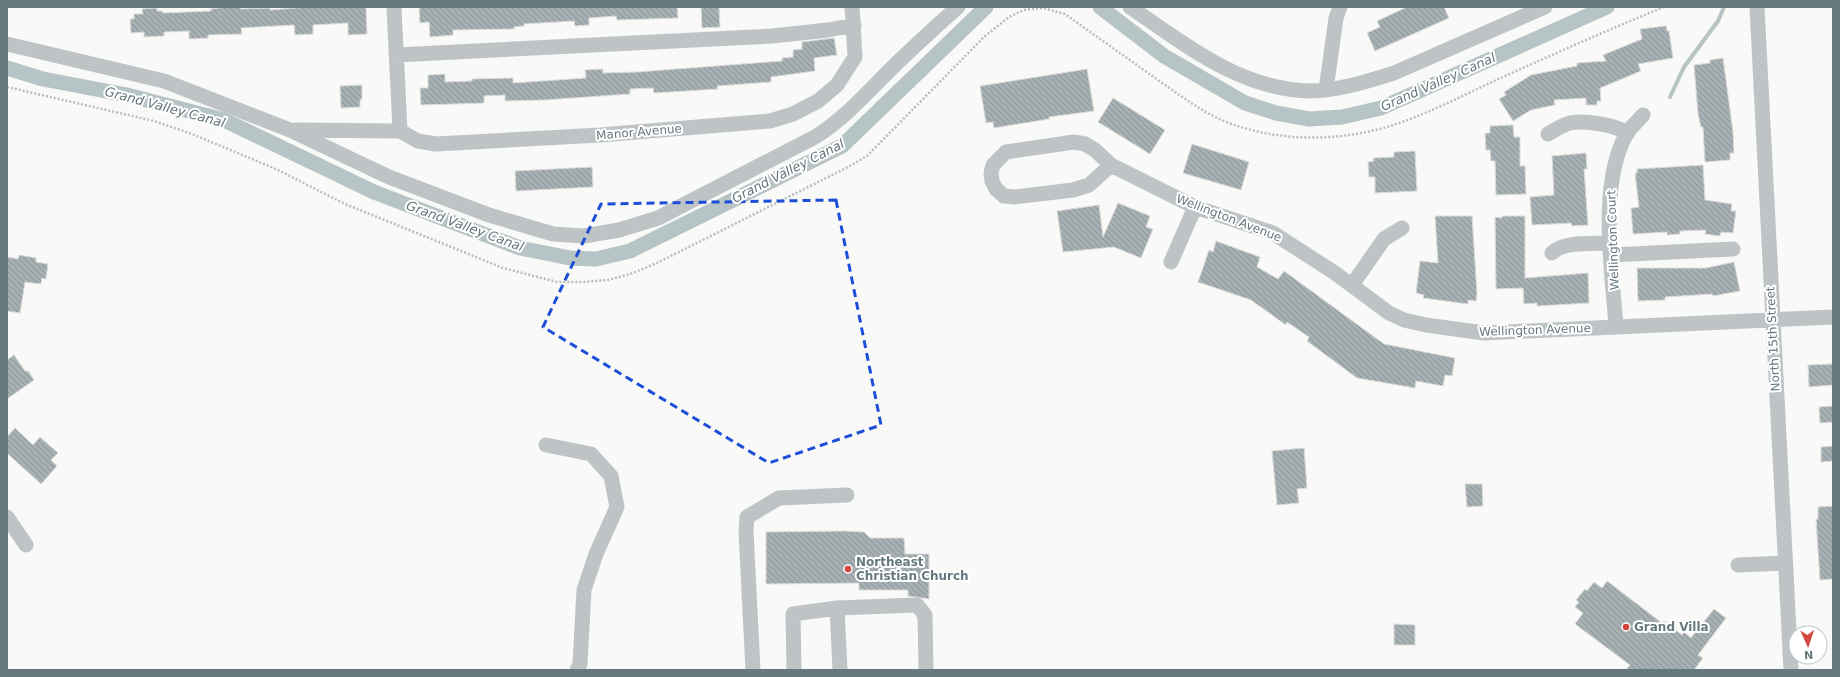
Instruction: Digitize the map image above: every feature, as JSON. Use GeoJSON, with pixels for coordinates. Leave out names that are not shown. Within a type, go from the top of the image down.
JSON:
{"type":"FeatureCollection","features":[{"type":"Feature","properties":{"kind":"street"},"geometry":{"type":"LineString","coordinates":[[290,130],[400,131],[394,7]]}},
{"type":"Feature","properties":{"kind":"street"},"geometry":{"type":"LineString","coordinates":[[396,55],[772,36],[828,30],[854,25],[852,7]]}},
{"type":"Feature","properties":{"kind":"street"},"geometry":{"type":"LineString","coordinates":[[7,44],[164,81],[290,130],[389,177],[489,215],[553,234],[584,236],[619,230],[658,218],[830,128],[851,111],[896,64],[958,7]]}},
{"type":"Feature","properties":{"kind":"street"},"geometry":{"type":"LineString","coordinates":[[1130,7],[1199,54],[1226,69],[1254,80],[1282,87],[1311,91],[1326,90],[1370,81],[1394,73],[1545,7]]}},
{"type":"Feature","properties":{"kind":"street"},"geometry":{"type":"LineString","coordinates":[[1326,90],[1336,18],[1340,7]]}},
{"type":"Feature","properties":{"kind":"street","name":"North 15th Street"},"geometry":{"type":"LineString","coordinates":[[1757,7],[1791,670]]}},
{"type":"Feature","properties":{"kind":"street","name":"Manor Avenue"},"geometry":{"type":"LineString","coordinates":[[400,131],[418,141],[436,144],[600,135],[770,121],[793,114],[818,101],[836,86],[855,58],[854,25]]}},
{"type":"Feature","properties":{"kind":"street","name":"Wellington Court"},"geometry":{"type":"LineString","coordinates":[[1616,326],[1609,210],[1611,183],[1617,158],[1628,133],[1643,114]]}},
{"type":"Feature","properties":{"kind":"street"},"geometry":{"type":"LineString","coordinates":[[1548,134],[1570,123],[1583,122],[1618,127],[1628,133]]}},
{"type":"Feature","properties":{"kind":"street","name":"Wellington Avenue"},"geometry":{"type":"LineString","coordinates":[[1111,164],[1089,184],[1073,190],[1014,197],[1004,196],[996,189],[991,173],[993,165],[1006,152],[1074,142],[1085,144],[1095,150],[1111,164],[1194,207],[1273,233],[1292,244],[1389,312],[1404,320],[1426,325],[1484,333],[1833,317]]}},
{"type":"Feature","properties":{"kind":"street"},"geometry":{"type":"LineString","coordinates":[[1171,262],[1194,207]]}},
{"type":"Feature","properties":{"kind":"street"},"geometry":{"type":"LineString","coordinates":[[1352,285],[1384,239],[1402,228]]}},
{"type":"Feature","properties":{"kind":"street"},"geometry":{"type":"LineString","coordinates":[[1552,252],[1557,247],[1566,245],[1611,249],[1733,249]]}},
{"type":"Feature","properties":{"kind":"street"},"geometry":{"type":"LineString","coordinates":[[546,445],[591,454],[611,476],[617,507],[596,554],[584,590],[580,664],[577,670]]}},
{"type":"Feature","properties":{"kind":"street"},"geometry":{"type":"LineString","coordinates":[[753,670],[746,532],[747,517],[779,498],[847,495]]}},
{"type":"Feature","properties":{"kind":"street"},"geometry":{"type":"LineString","coordinates":[[7,516],[26,545]]}},
{"type":"Feature","properties":{"kind":"street"},"geometry":{"type":"LineString","coordinates":[[1738,565],[1785,563]]}},
{"type":"Feature","properties":{"kind":"street"},"geometry":{"type":"LineString","coordinates":[[794,670],[793,614],[837,608],[917,605],[924,615],[926,670]]}},
{"type":"Feature","properties":{"kind":"street"},"geometry":{"type":"LineString","coordinates":[[837,608],[840,670]]}},
{"type":"Feature","properties":{"kind":"path"},"geometry":{"type":"LineString","coordinates":[[7,87],[154,121],[192,134],[276,169],[345,204],[503,268],[557,282],[582,282],[608,280],[630,274],[657,263],[789,198],[867,156],[985,36],[1009,17],[1024,10],[1043,8],[1065,14],[1196,106],[1223,120],[1271,135],[1295,138],[1352,135],[1388,127],[1418,116],[1580,42],[1664,7]]}},
{"type":"Feature","properties":{"kind":"highlighted area"},"geometry":{"type":"Polygon","coordinates":[[[836,200],[881,425],[769,463],[543,327],[601,204],[836,200]]]}},
{"type":"Feature","properties":{"kind":"building"},"geometry":{"type":"Polygon","coordinates":[[[240,7],[241,9],[270,8],[270,10],[308,7],[366,7],[367,34],[348,35],[348,23],[313,25],[313,34],[295,35],[294,25],[241,28],[242,34],[208,35],[208,38],[189,39],[189,31],[164,32],[164,36],[144,37],[144,32],[131,33],[130,19],[134,19],[134,14],[143,14],[142,9],[157,8],[157,11],[162,11],[163,13],[211,11],[211,9],[240,7]]]}},
{"type":"Feature","properties":{"kind":"building"},"geometry":{"type":"Polygon","coordinates":[[[419,7],[677,7],[678,18],[617,20],[616,16],[589,18],[589,25],[575,26],[574,21],[524,24],[524,26],[514,27],[514,29],[453,30],[453,35],[430,37],[429,22],[420,23],[419,7]]]}},
{"type":"Feature","properties":{"kind":"building"},"geometry":{"type":"Polygon","coordinates":[[[701,7],[719,7],[720,27],[702,28],[701,7]]]}},
{"type":"Feature","properties":{"kind":"building"},"geometry":{"type":"Polygon","coordinates":[[[1407,7],[1444,7],[1449,18],[1375,51],[1367,33],[1380,27],[1377,21],[1407,7]]]}},
{"type":"Feature","properties":{"kind":"building"},"geometry":{"type":"Polygon","coordinates":[[[1666,26],[1667,31],[1669,31],[1673,58],[1638,64],[1641,71],[1600,88],[1601,101],[1597,101],[1597,105],[1586,105],[1586,98],[1554,100],[1555,105],[1531,110],[1513,121],[1499,99],[1506,95],[1504,92],[1531,75],[1577,66],[1577,63],[1606,61],[1603,55],[1642,39],[1640,29],[1666,26]]]}},
{"type":"Feature","properties":{"kind":"building"},"geometry":{"type":"Polygon","coordinates":[[[834,38],[837,55],[814,58],[815,71],[771,77],[771,82],[717,86],[718,89],[654,93],[653,88],[630,89],[630,94],[544,100],[505,101],[505,95],[484,96],[484,103],[421,105],[420,88],[428,88],[428,75],[445,74],[445,82],[472,81],[472,79],[513,78],[513,83],[586,78],[585,70],[603,69],[603,73],[637,72],[782,61],[782,58],[793,57],[793,50],[802,49],[802,42],[834,38]]]}},
{"type":"Feature","properties":{"kind":"building"},"geometry":{"type":"Polygon","coordinates":[[[1723,58],[1733,132],[1734,153],[1730,153],[1730,160],[1705,162],[1703,127],[1701,127],[1698,114],[1694,65],[1710,63],[1710,60],[1723,58]]]}},
{"type":"Feature","properties":{"kind":"building"},"geometry":{"type":"Polygon","coordinates":[[[1087,69],[1094,111],[1049,117],[1049,119],[994,128],[993,122],[986,123],[980,86],[1087,69]]]}},
{"type":"Feature","properties":{"kind":"building"},"geometry":{"type":"Polygon","coordinates":[[[362,85],[362,99],[360,100],[360,107],[341,108],[340,86],[362,85]]]}},
{"type":"Feature","properties":{"kind":"building"},"geometry":{"type":"Polygon","coordinates":[[[1113,98],[1165,130],[1150,154],[1098,122],[1113,98]]]}},
{"type":"Feature","properties":{"kind":"building"},"geometry":{"type":"Polygon","coordinates":[[[1513,125],[1514,137],[1520,137],[1520,166],[1525,166],[1526,194],[1496,195],[1495,161],[1491,161],[1490,150],[1486,150],[1485,133],[1490,133],[1490,126],[1513,125]]]}},
{"type":"Feature","properties":{"kind":"building"},"geometry":{"type":"Polygon","coordinates":[[[1192,144],[1249,162],[1241,190],[1183,173],[1192,144]]]}},
{"type":"Feature","properties":{"kind":"building"},"geometry":{"type":"Polygon","coordinates":[[[1415,151],[1417,191],[1375,193],[1375,177],[1369,177],[1368,162],[1374,161],[1373,158],[1394,157],[1394,152],[1415,151]]]}},
{"type":"Feature","properties":{"kind":"building"},"geometry":{"type":"Polygon","coordinates":[[[1586,153],[1587,169],[1584,169],[1588,225],[1572,226],[1571,223],[1532,225],[1530,197],[1554,195],[1552,156],[1586,153]]]}},
{"type":"Feature","properties":{"kind":"building"},"geometry":{"type":"Polygon","coordinates":[[[1703,165],[1705,200],[1732,204],[1731,211],[1736,211],[1733,233],[1721,232],[1720,236],[1705,234],[1706,230],[1680,231],[1680,234],[1667,235],[1667,232],[1633,234],[1631,208],[1639,207],[1635,173],[1637,173],[1637,169],[1703,165]]]}},
{"type":"Feature","properties":{"kind":"building"},"geometry":{"type":"Polygon","coordinates":[[[592,167],[593,187],[516,191],[515,171],[592,167]]]}},
{"type":"Feature","properties":{"kind":"building"},"geometry":{"type":"Polygon","coordinates":[[[1118,203],[1150,216],[1146,227],[1153,229],[1141,258],[1114,247],[1063,252],[1057,211],[1099,205],[1103,237],[1118,203]]]}},
{"type":"Feature","properties":{"kind":"building"},"geometry":{"type":"Polygon","coordinates":[[[1435,216],[1472,216],[1477,293],[1476,301],[1468,300],[1468,304],[1423,298],[1424,295],[1416,293],[1420,261],[1438,263],[1435,216]]]}},
{"type":"Feature","properties":{"kind":"building"},"geometry":{"type":"Polygon","coordinates":[[[1502,216],[1525,216],[1525,278],[1588,273],[1589,303],[1537,306],[1537,303],[1524,304],[1523,288],[1496,289],[1495,217],[1502,218],[1502,216]]]}},
{"type":"Feature","properties":{"kind":"building"},"geometry":{"type":"Polygon","coordinates":[[[1216,241],[1260,257],[1257,267],[1278,279],[1284,271],[1384,344],[1455,358],[1452,376],[1445,375],[1443,386],[1416,381],[1415,388],[1357,378],[1307,341],[1309,337],[1287,322],[1286,325],[1251,300],[1198,282],[1209,250],[1213,252],[1216,241]]]}},
{"type":"Feature","properties":{"kind":"building"},"geometry":{"type":"Polygon","coordinates":[[[19,255],[36,258],[36,262],[48,264],[46,279],[42,278],[41,284],[25,282],[20,313],[7,311],[7,257],[18,259],[19,255]]]}},
{"type":"Feature","properties":{"kind":"building"},"geometry":{"type":"Polygon","coordinates":[[[1734,262],[1740,291],[1713,296],[1712,294],[1665,297],[1665,300],[1638,301],[1637,268],[1706,268],[1734,262]]]}},
{"type":"Feature","properties":{"kind":"building"},"geometry":{"type":"Polygon","coordinates":[[[14,355],[25,371],[28,371],[34,380],[7,399],[7,360],[14,355]]]}},
{"type":"Feature","properties":{"kind":"building"},"geometry":{"type":"Polygon","coordinates":[[[1833,364],[1833,385],[1809,387],[1808,365],[1833,364]]]}},
{"type":"Feature","properties":{"kind":"building"},"geometry":{"type":"Polygon","coordinates":[[[1833,406],[1833,422],[1820,423],[1819,407],[1833,406]]]}},
{"type":"Feature","properties":{"kind":"building"},"geometry":{"type":"Polygon","coordinates":[[[15,428],[33,445],[40,437],[58,453],[51,460],[57,466],[41,484],[7,453],[7,437],[15,428]]]}},
{"type":"Feature","properties":{"kind":"building"},"geometry":{"type":"Polygon","coordinates":[[[1833,446],[1833,461],[1821,462],[1821,447],[1833,446]]]}},
{"type":"Feature","properties":{"kind":"building"},"geometry":{"type":"Polygon","coordinates":[[[1304,448],[1307,488],[1297,489],[1299,503],[1277,505],[1272,451],[1304,448]]]}},
{"type":"Feature","properties":{"kind":"building"},"geometry":{"type":"Polygon","coordinates":[[[1465,484],[1482,484],[1483,506],[1467,507],[1465,484]]]}},
{"type":"Feature","properties":{"kind":"building"},"geometry":{"type":"Polygon","coordinates":[[[1833,506],[1833,579],[1820,580],[1816,519],[1818,519],[1818,507],[1833,506]]]}},
{"type":"Feature","properties":{"kind":"building","name":"Northeast Christian Church"},"geometry":{"type":"Polygon","coordinates":[[[766,532],[864,532],[870,538],[904,538],[905,554],[929,554],[929,599],[908,596],[908,590],[859,590],[859,583],[766,584],[766,532]]]}},
{"type":"Feature","properties":{"kind":"building","name":"Grand Villa"},"geometry":{"type":"Polygon","coordinates":[[[1607,581],[1662,623],[1664,621],[1682,635],[1684,632],[1691,638],[1714,609],[1726,618],[1698,655],[1703,658],[1694,670],[1626,670],[1630,665],[1575,624],[1583,613],[1575,607],[1579,602],[1576,600],[1585,589],[1587,591],[1594,582],[1602,588],[1607,581]]]}},
{"type":"Feature","properties":{"kind":"building"},"geometry":{"type":"Polygon","coordinates":[[[1394,624],[1415,625],[1415,645],[1394,645],[1394,624]]]}},
{"type":"Feature","properties":{"kind":"waterway","name":"Grand Valley Canal"},"geometry":{"type":"LineString","coordinates":[[7,68],[43,79],[127,95],[224,120],[374,192],[520,248],[570,258],[596,259],[630,251],[842,146],[986,7]]}},
{"type":"Feature","properties":{"kind":"waterway","name":"Grand Valley Canal"},"geometry":{"type":"LineString","coordinates":[[1100,7],[1164,56],[1245,103],[1276,113],[1309,119],[1342,117],[1381,108],[1607,7]]}},
{"type":"Feature","properties":{"kind":"waterway"},"geometry":{"type":"LineString","coordinates":[[1670,97],[1684,67],[1718,21],[1724,7]]}},
{"type":"Feature","properties":{"kind":"place","name":"Northeast Christian Church"},"geometry":{"type":"Point","coordinates":[848,569]}},
{"type":"Feature","properties":{"kind":"place","name":"Grand Villa"},"geometry":{"type":"Point","coordinates":[1626,627]}}]}
